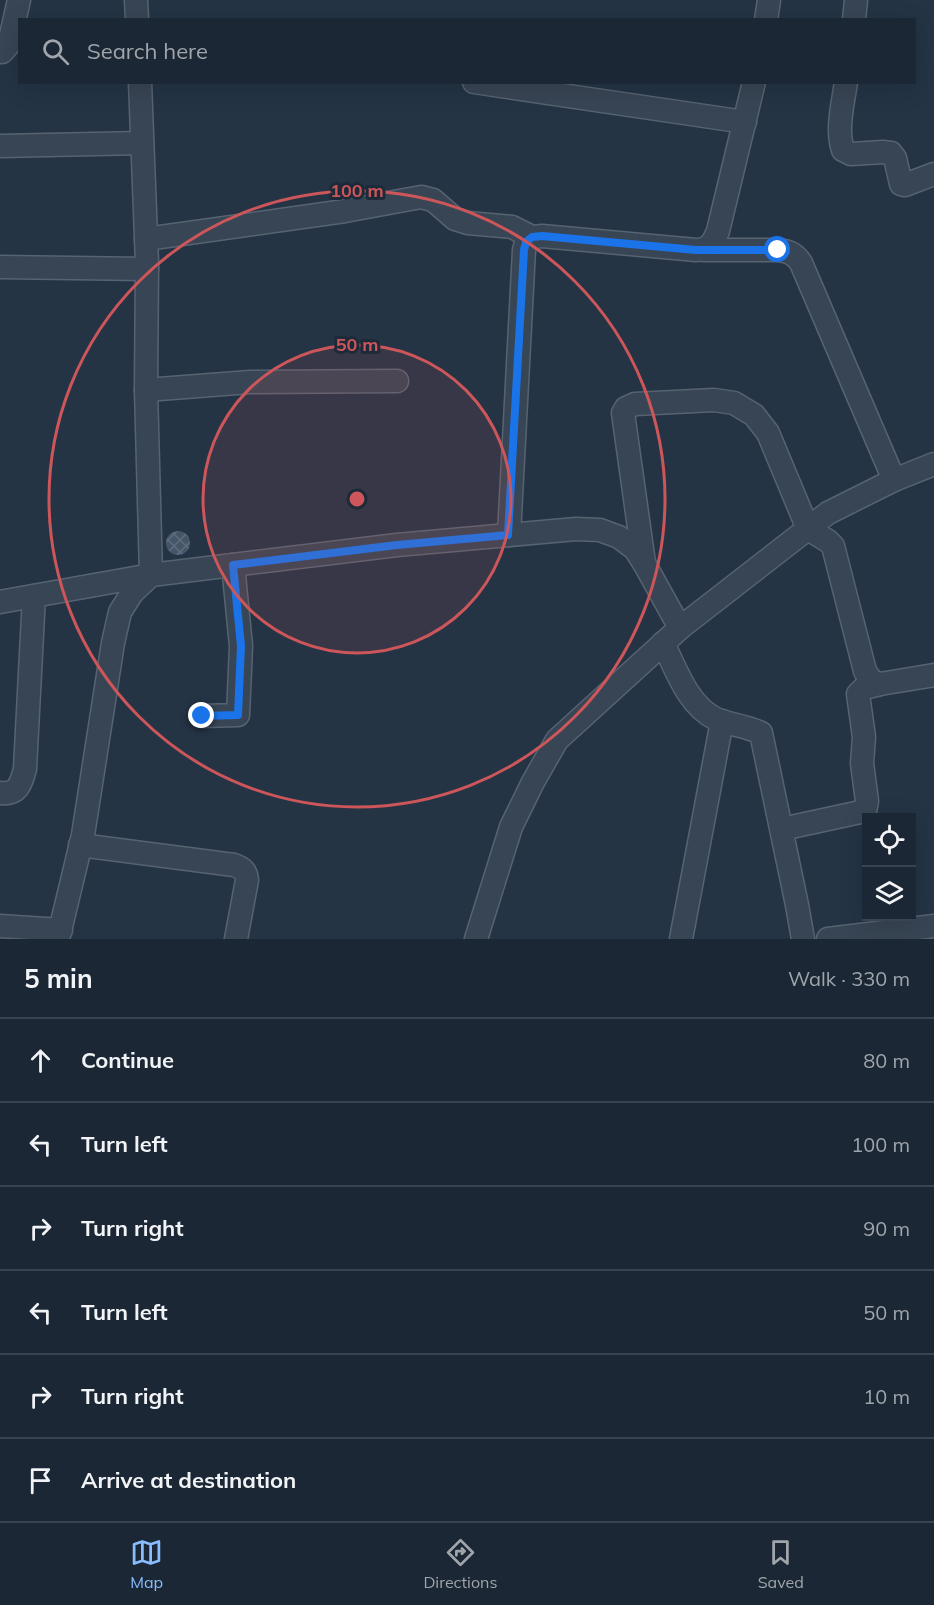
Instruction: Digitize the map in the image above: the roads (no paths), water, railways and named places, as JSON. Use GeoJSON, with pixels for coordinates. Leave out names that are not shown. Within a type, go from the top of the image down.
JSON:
{"type":"FeatureCollection","features":[{"type":"Feature","properties":{"kind":"street"},"geometry":{"type":"LineString","coordinates":[[0,52],[3,52],[9,44],[19,0]]}},
{"type":"Feature","properties":{"kind":"street"},"geometry":{"type":"LineString","coordinates":[[136,0],[137,18]]}},
{"type":"Feature","properties":{"kind":"street"},"geometry":{"type":"LineString","coordinates":[[766,18],[769,0]]}},
{"type":"Feature","properties":{"kind":"street"},"geometry":{"type":"LineString","coordinates":[[854,18],[856,0]]}},
{"type":"Feature","properties":{"kind":"street"},"geometry":{"type":"LineString","coordinates":[[0,926],[60,934],[80,845],[120,612],[132,593],[151,575],[146,390],[147,269],[140,84]]}},
{"type":"Feature","properties":{"kind":"street"},"geometry":{"type":"LineString","coordinates":[[488,84],[745,122]]}},
{"type":"Feature","properties":{"kind":"street"},"geometry":{"type":"LineString","coordinates":[[704,250],[710,247],[718,231],[754,84]]}},
{"type":"Feature","properties":{"kind":"street"},"geometry":{"type":"LineString","coordinates":[[846,84],[840,132],[843,150],[851,154],[891,153],[895,158],[901,184],[905,185],[934,174]]}},
{"type":"Feature","properties":{"kind":"street"},"geometry":{"type":"LineString","coordinates":[[0,146],[142,143]]}},
{"type":"Feature","properties":{"kind":"street"},"geometry":{"type":"LineString","coordinates":[[146,239],[345,211],[421,197],[433,200],[455,219],[468,223],[512,227],[532,237],[704,250],[788,251],[796,255],[801,263],[894,480]]}},
{"type":"Feature","properties":{"kind":"street"},"geometry":{"type":"LineString","coordinates":[[508,535],[524,250],[526,242],[532,237]]}},
{"type":"Feature","properties":{"kind":"street"},"geometry":{"type":"LineString","coordinates":[[0,267],[147,269]]}},
{"type":"Feature","properties":{"kind":"street"},"geometry":{"type":"LineString","coordinates":[[146,390],[250,382],[398,381]]}},
{"type":"Feature","properties":{"kind":"street"},"geometry":{"type":"LineString","coordinates":[[644,563],[623,413],[626,408],[635,404],[714,400],[734,403],[754,415],[768,433],[808,529],[833,546],[865,671],[874,682],[880,684]]}},
{"type":"Feature","properties":{"kind":"street"},"geometry":{"type":"LineString","coordinates":[[476,939],[511,827],[557,740],[680,628],[828,513],[894,480],[934,464]]}},
{"type":"Feature","properties":{"kind":"street"},"geometry":{"type":"LineString","coordinates":[[0,602],[151,575],[397,545],[600,530],[619,537],[635,549],[680,628]]}},
{"type":"Feature","properties":{"kind":"street"},"geometry":{"type":"LineString","coordinates":[[202,716],[238,715],[241,646],[233,565]]}},
{"type":"Feature","properties":{"kind":"street"},"geometry":{"type":"LineString","coordinates":[[0,794],[15,792],[21,784],[25,769],[34,596]]}},
{"type":"Feature","properties":{"kind":"street"},"geometry":{"type":"LineString","coordinates":[[663,643],[693,701],[702,711],[722,721],[761,733],[803,939]]}},
{"type":"Feature","properties":{"kind":"street"},"geometry":{"type":"LineString","coordinates":[[782,829],[866,812],[867,801],[862,763],[864,737],[858,694],[864,688],[880,684],[934,675]]}},
{"type":"Feature","properties":{"kind":"street"},"geometry":{"type":"LineString","coordinates":[[681,939],[722,721]]}},
{"type":"Feature","properties":{"kind":"street"},"geometry":{"type":"LineString","coordinates":[[80,845],[234,865],[242,868],[247,880],[236,939]]}},
{"type":"Feature","properties":{"kind":"street"},"geometry":{"type":"LineString","coordinates":[[828,939],[934,926]]}}]}
